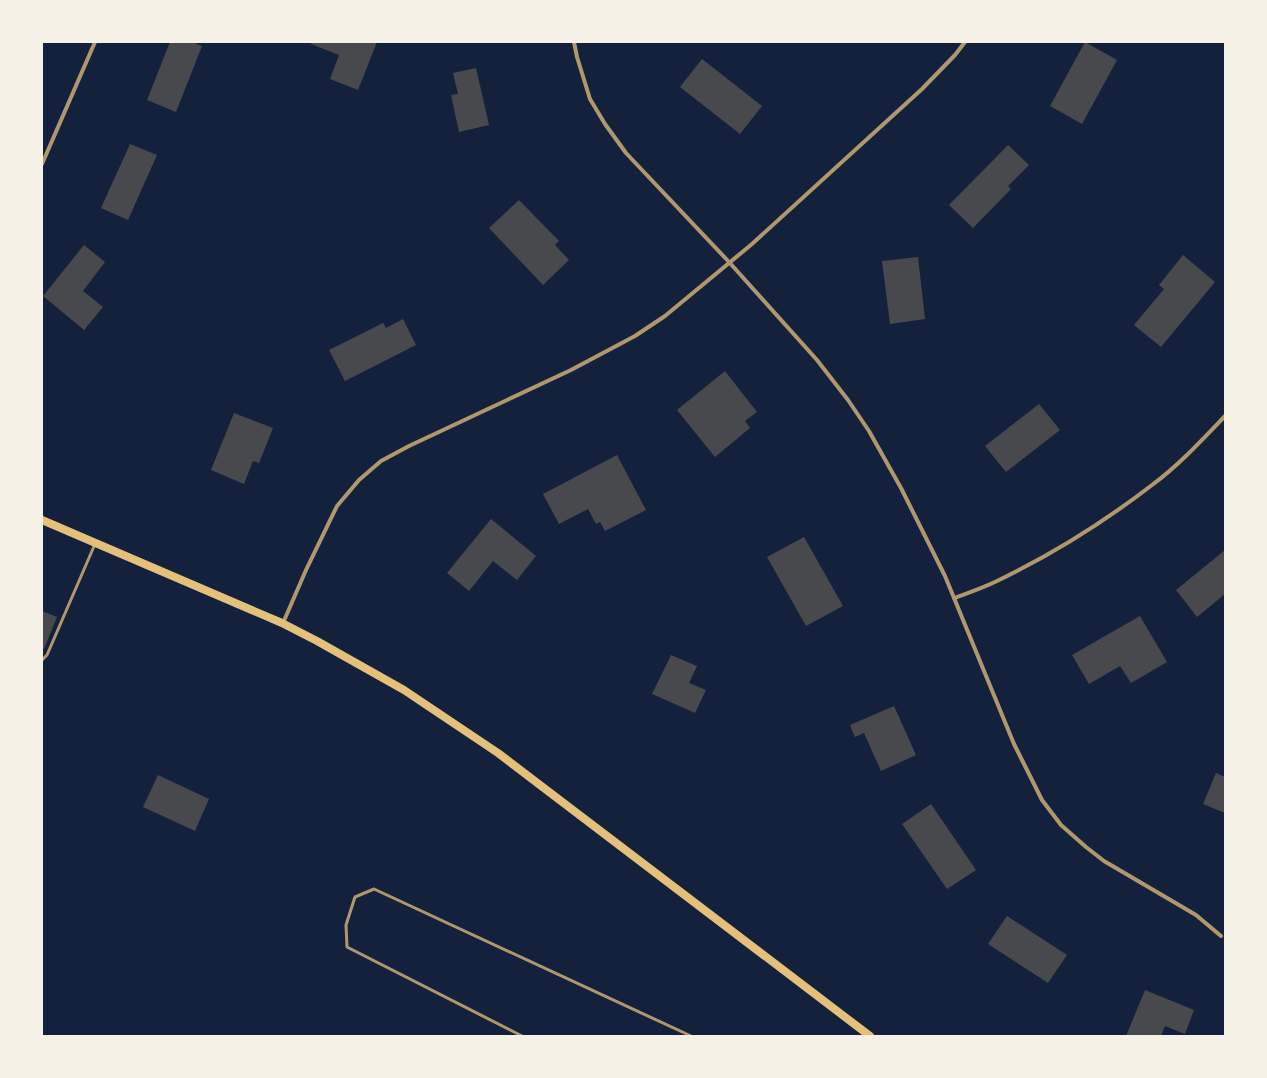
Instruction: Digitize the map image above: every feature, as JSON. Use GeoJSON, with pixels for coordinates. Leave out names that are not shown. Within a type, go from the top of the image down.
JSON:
{"type":"FeatureCollection","features":[{"type":"Feature","properties":{"kind":"main road"},"geometry":{"type":"LineString","coordinates":[[42,520],[282,623],[404,690],[484,744],[870,1036]]}},
{"type":"Feature","properties":{"kind":"street"},"geometry":{"type":"LineString","coordinates":[[42,164],[95,42]]}},
{"type":"Feature","properties":{"kind":"street"},"geometry":{"type":"LineString","coordinates":[[574,42],[590,99],[604,124],[626,153],[729,262],[817,360],[865,425],[901,488],[945,576],[1014,744],[1042,800],[1061,825],[1104,861],[1196,915],[1221,936]]}},
{"type":"Feature","properties":{"kind":"street"},"geometry":{"type":"LineString","coordinates":[[282,623],[337,506],[359,480],[381,462],[409,446],[571,370],[635,336],[665,316],[752,244],[922,89],[955,55],[964,42]]}},
{"type":"Feature","properties":{"kind":"street"},"geometry":{"type":"LineString","coordinates":[[954,598],[1003,578],[1049,554],[1106,518],[1153,485],[1193,449],[1225,416]]}},
{"type":"Feature","properties":{"kind":"lane"},"geometry":{"type":"LineString","coordinates":[[42,660],[47,655],[96,542]]}},
{"type":"Feature","properties":{"kind":"lane"},"geometry":{"type":"LineString","coordinates":[[522,1036],[347,947],[346,925],[355,897],[374,889],[691,1036]]}},
{"type":"Feature","properties":{"kind":"building"},"geometry":{"type":"Polygon","coordinates":[[[170,42],[192,42],[202,46],[176,112],[147,100],[170,42]]]}},
{"type":"Feature","properties":{"kind":"building"},"geometry":{"type":"Polygon","coordinates":[[[312,42],[377,42],[358,90],[330,79],[339,55],[311,44],[312,42]]]}},
{"type":"Feature","properties":{"kind":"building"},"geometry":{"type":"Polygon","coordinates":[[[1085,42],[1117,60],[1082,124],[1050,106],[1085,42]]]}},
{"type":"Feature","properties":{"kind":"building"},"geometry":{"type":"Polygon","coordinates":[[[702,59],[762,106],[740,134],[680,87],[702,59]]]}},
{"type":"Feature","properties":{"kind":"building"},"geometry":{"type":"Polygon","coordinates":[[[476,68],[489,125],[459,132],[451,95],[458,94],[453,73],[476,68]]]}},
{"type":"Feature","properties":{"kind":"building"},"geometry":{"type":"Polygon","coordinates":[[[130,144],[157,155],[128,220],[101,208],[130,144]]]}},
{"type":"Feature","properties":{"kind":"building"},"geometry":{"type":"Polygon","coordinates":[[[1008,145],[1029,165],[1008,186],[1011,189],[973,228],[949,205],[1008,145]]]}},
{"type":"Feature","properties":{"kind":"building"},"geometry":{"type":"Polygon","coordinates":[[[519,200],[559,241],[555,245],[569,260],[543,285],[489,228],[519,200]]]}},
{"type":"Feature","properties":{"kind":"building"},"geometry":{"type":"Polygon","coordinates":[[[84,245],[105,262],[83,291],[103,307],[84,330],[43,296],[84,245]]]}},
{"type":"Feature","properties":{"kind":"building"},"geometry":{"type":"Polygon","coordinates":[[[1183,255],[1215,282],[1161,347],[1134,325],[1164,289],[1159,285],[1183,255]]]}},
{"type":"Feature","properties":{"kind":"building"},"geometry":{"type":"Polygon","coordinates":[[[918,257],[925,319],[890,324],[882,261],[918,257]]]}},
{"type":"Feature","properties":{"kind":"building"},"geometry":{"type":"Polygon","coordinates":[[[403,319],[416,345],[345,381],[329,350],[383,323],[386,328],[403,319]]]}},
{"type":"Feature","properties":{"kind":"building"},"geometry":{"type":"Polygon","coordinates":[[[725,371],[757,412],[745,421],[750,428],[715,457],[677,410],[725,371]]]}},
{"type":"Feature","properties":{"kind":"building"},"geometry":{"type":"Polygon","coordinates":[[[1039,404],[1060,430],[1006,472],[985,446],[1039,404]]]}},
{"type":"Feature","properties":{"kind":"building"},"geometry":{"type":"Polygon","coordinates":[[[234,413],[273,428],[259,463],[253,461],[244,484],[211,470],[234,413]]]}},
{"type":"Feature","properties":{"kind":"building"},"geometry":{"type":"Polygon","coordinates":[[[617,455],[646,510],[605,531],[600,522],[596,524],[588,509],[559,524],[543,494],[617,455]]]}},
{"type":"Feature","properties":{"kind":"building"},"geometry":{"type":"Polygon","coordinates":[[[491,519],[536,556],[517,580],[493,561],[469,591],[447,573],[491,519]]]}},
{"type":"Feature","properties":{"kind":"building"},"geometry":{"type":"Polygon","coordinates":[[[804,537],[843,606],[806,626],[767,557],[804,537]]]}},
{"type":"Feature","properties":{"kind":"building"},"geometry":{"type":"Polygon","coordinates":[[[1225,550],[1225,594],[1197,617],[1176,590],[1225,550]]]}},
{"type":"Feature","properties":{"kind":"building"},"geometry":{"type":"Polygon","coordinates":[[[42,611],[57,617],[44,649],[42,648],[42,611]]]}},
{"type":"Feature","properties":{"kind":"building"},"geometry":{"type":"Polygon","coordinates":[[[1140,616],[1167,662],[1131,683],[1120,666],[1089,684],[1072,655],[1140,616]]]}},
{"type":"Feature","properties":{"kind":"building"},"geometry":{"type":"Polygon","coordinates":[[[671,655],[697,666],[689,683],[706,690],[695,713],[652,694],[671,655]]]}},
{"type":"Feature","properties":{"kind":"building"},"geometry":{"type":"Polygon","coordinates":[[[894,706],[916,755],[881,771],[864,733],[855,737],[850,725],[894,706]]]}},
{"type":"Feature","properties":{"kind":"building"},"geometry":{"type":"Polygon","coordinates":[[[1216,773],[1225,777],[1225,813],[1203,804],[1216,773]]]}},
{"type":"Feature","properties":{"kind":"building"},"geometry":{"type":"Polygon","coordinates":[[[158,775],[209,799],[195,831],[143,807],[158,775]]]}},
{"type":"Feature","properties":{"kind":"building"},"geometry":{"type":"Polygon","coordinates":[[[931,804],[976,870],[947,889],[902,824],[931,804]]]}},
{"type":"Feature","properties":{"kind":"building"},"geometry":{"type":"Polygon","coordinates":[[[1007,916],[1067,955],[1048,983],[988,944],[1007,916]]]}},
{"type":"Feature","properties":{"kind":"building"},"geometry":{"type":"Polygon","coordinates":[[[1145,990],[1194,1010],[1185,1034],[1165,1026],[1161,1036],[1126,1036],[1145,990]]]}}]}
